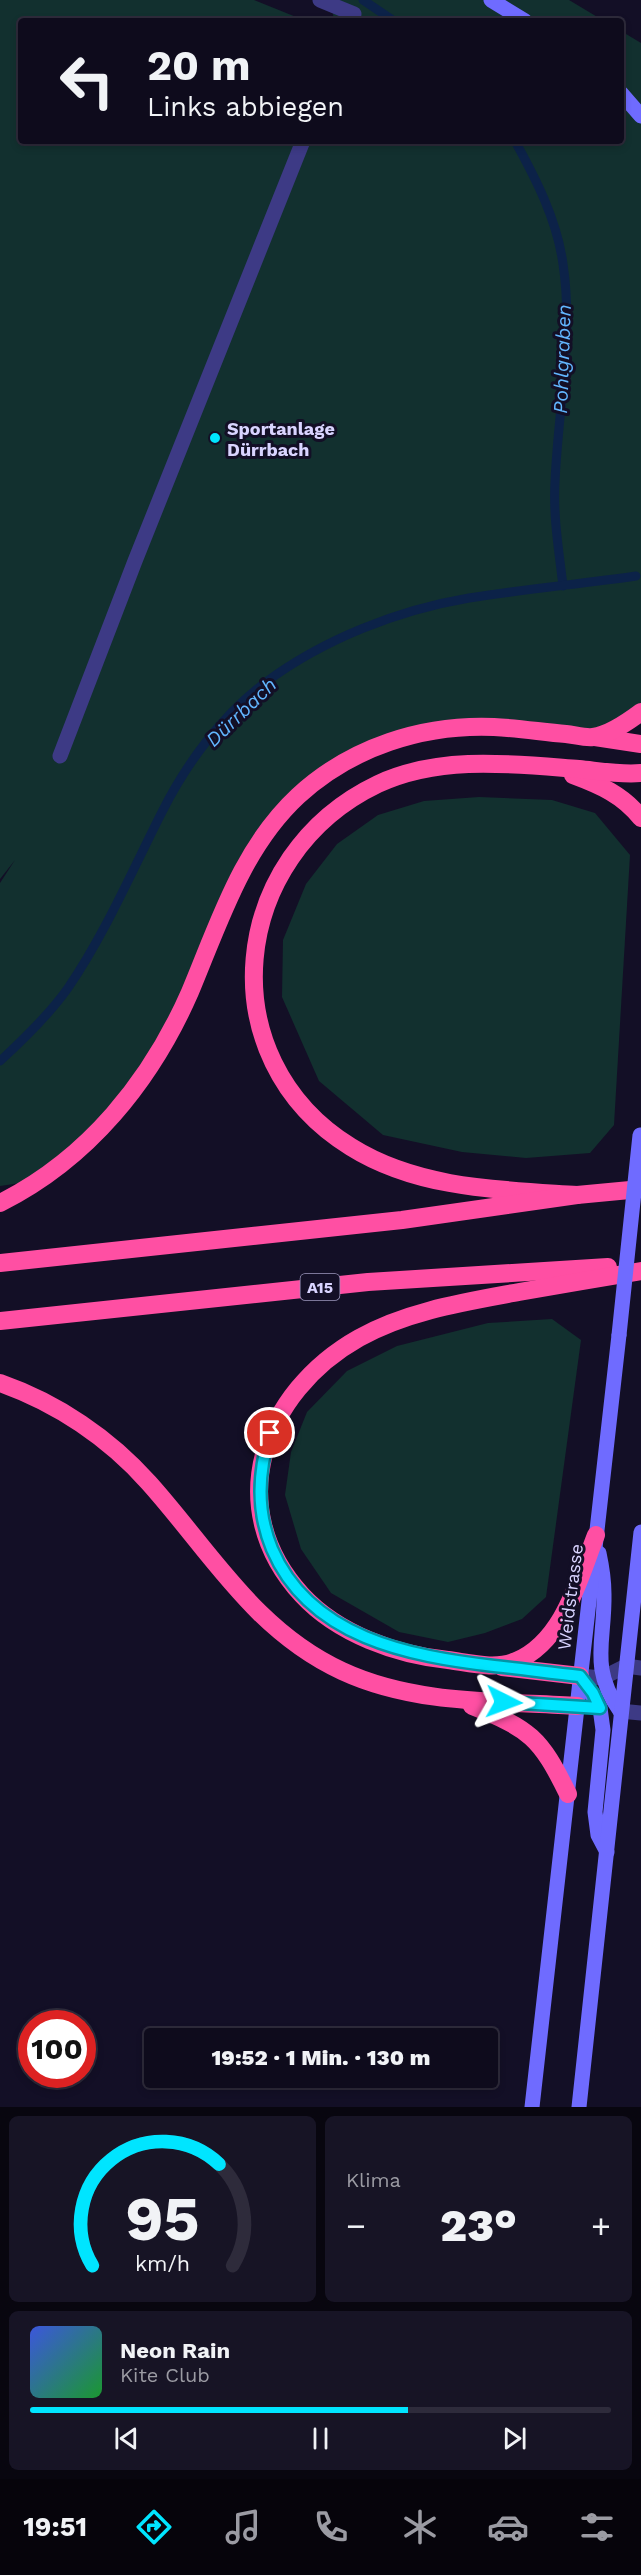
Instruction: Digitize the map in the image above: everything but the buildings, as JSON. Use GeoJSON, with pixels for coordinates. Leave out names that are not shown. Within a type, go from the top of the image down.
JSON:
{"type":"FeatureCollection","features":[{"type":"Feature","properties":{"kind":"highway"},"geometry":{"type":"LineString","coordinates":[[594,737],[622,725],[641,712]]}},
{"type":"Feature","properties":{"kind":"highway"},"geometry":{"type":"LineString","coordinates":[[0,1203],[40,1180],[70,1158],[98,1133],[141,1080],[174,1027],[237,881],[250,857],[265,833],[282,813],[313,783],[347,760],[369,750],[411,735],[435,730],[496,727],[641,744]]}},
{"type":"Feature","properties":{"kind":"highway"},"geometry":{"type":"LineString","coordinates":[[577,1195],[502,1190],[437,1180],[384,1164],[350,1146],[309,1115],[282,1080],[262,1035],[253,979],[254,957],[261,922],[277,880],[300,843],[337,809],[379,784],[434,766],[494,764],[641,773]]}},
{"type":"Feature","properties":{"kind":"highway"},"geometry":{"type":"LineString","coordinates":[[555,767],[606,787],[632,807],[641,818]]}},
{"type":"Feature","properties":{"kind":"highway"},"geometry":{"type":"LineString","coordinates":[[0,1263],[402,1220],[577,1195],[641,1189]]}},
{"type":"Feature","properties":{"kind":"highway","name":"A15"},"geometry":{"type":"LineString","coordinates":[[0,1321],[368,1282],[641,1265]]}},
{"type":"Feature","properties":{"kind":"highway"},"geometry":{"type":"LineString","coordinates":[[580,1676],[437,1659],[387,1647],[348,1630],[303,1596],[283,1571],[275,1556],[261,1511],[260,1478],[270,1433],[286,1402],[308,1376],[341,1349],[383,1326],[436,1309],[477,1300],[641,1271]]}},
{"type":"Feature","properties":{"kind":"highway"},"geometry":{"type":"LineString","coordinates":[[0,1383],[37,1398],[65,1413],[114,1449],[149,1483],[231,1585],[253,1608],[290,1640],[315,1657],[363,1680],[391,1688],[459,1701],[578,1706]]}},
{"type":"Feature","properties":{"kind":"highway"},"geometry":{"type":"LineString","coordinates":[[498,1666],[518,1661],[550,1634],[565,1611],[596,1535]]}},
{"type":"Feature","properties":{"kind":"highway"},"geometry":{"type":"LineString","coordinates":[[459,1701],[503,1718],[528,1732],[543,1748],[568,1794]]}},
{"type":"Feature","properties":{"kind":"main road"},"geometry":{"type":"LineString","coordinates":[[491,0],[520,18]]}},
{"type":"Feature","properties":{"kind":"main road"},"geometry":{"type":"LineString","coordinates":[[624,96],[641,116]]}},
{"type":"Feature","properties":{"kind":"main road","name":"Weidstrasse"},"geometry":{"type":"LineString","coordinates":[[532,2107],[640,1131]]}},
{"type":"Feature","properties":{"kind":"main road"},"geometry":{"type":"LineString","coordinates":[[579,2107],[620,1711],[633,1667],[641,1532]]}},
{"type":"Feature","properties":{"kind":"main road"},"geometry":{"type":"LineString","coordinates":[[596,1535],[604,1596],[600,1659],[602,1678],[609,1695],[620,1711]]}},
{"type":"Feature","properties":{"kind":"main road"},"geometry":{"type":"LineString","coordinates":[[580,1676],[593,1693],[600,1708],[603,1730],[595,1812],[598,1835],[607,1852]]}},
{"type":"Feature","properties":{"kind":"main road"},"geometry":{"type":"LineString","coordinates":[[578,1706],[620,1711]]}},
{"type":"Feature","properties":{"kind":"street"},"geometry":{"type":"LineString","coordinates":[[320,0],[354,14],[352,18]]}},
{"type":"Feature","properties":{"kind":"street"},"geometry":{"type":"LineString","coordinates":[[60,756],[135,561],[302,144]]}},
{"type":"Feature","properties":{"kind":"street"},"geometry":{"type":"LineString","coordinates":[[580,1676],[602,1678],[633,1667]]}},
{"type":"Feature","properties":{"kind":"street"},"geometry":{"type":"LineString","coordinates":[[620,1711],[641,1713]]}},
{"type":"Feature","properties":{"kind":"green space"},"geometry":{"type":"Polygon","coordinates":[[[0,0],[254,0],[299,18],[18,18],[18,144],[624,144],[624,33],[641,43],[641,712],[594,737],[496,727],[389,742],[282,813],[158,1056],[40,1180],[0,1186],[0,883],[15,860],[0,879],[0,0]]]}},
{"type":"Feature","properties":{"kind":"green space"},"geometry":{"type":"Polygon","coordinates":[[[331,0],[569,0],[599,18],[334,18],[331,0]]]}},
{"type":"Feature","properties":{"kind":"green space"},"geometry":{"type":"Polygon","coordinates":[[[479,797],[552,800],[595,813],[630,855],[614,1125],[590,1153],[526,1158],[462,1152],[383,1135],[319,1081],[282,997],[283,940],[306,884],[337,844],[378,815],[424,801],[479,797]]]}},
{"type":"Feature","properties":{"kind":"green space"},"geometry":{"type":"Polygon","coordinates":[[[552,1319],[581,1340],[546,1597],[522,1619],[485,1633],[448,1642],[399,1632],[331,1593],[301,1549],[285,1495],[291,1452],[307,1412],[347,1371],[397,1346],[488,1323],[552,1319]]]}},
{"type":"Feature","properties":{"kind":"waterway","name":"Pohlgraben"},"geometry":{"type":"LineString","coordinates":[[363,0],[390,18]]}},
{"type":"Feature","properties":{"kind":"waterway","name":"Pohlgraben"},"geometry":{"type":"LineString","coordinates":[[517,144],[551,216],[560,248],[566,291],[566,346],[555,495],[563,586]]}},
{"type":"Feature","properties":{"kind":"waterway","name":"Dürrbach"},"geometry":{"type":"LineString","coordinates":[[0,1061],[53,1008],[68,988],[106,924],[172,794],[194,758],[235,709],[266,682],[312,652],[363,628],[415,610],[469,598],[636,576]]}},
{"type":"Feature","properties":{"kind":"place","name":"Sportanlage Dürrbach"},"geometry":{"type":"Point","coordinates":[215,438]}},
{"type":"Feature","properties":{"kind":"route"},"geometry":{"type":"LineString","coordinates":[[270,1433],[261,1466],[261,1511],[269,1542],[283,1571],[315,1608],[348,1630],[387,1647],[413,1654],[525,1671],[580,1676],[593,1693],[600,1708],[504,1702]]}}]}
